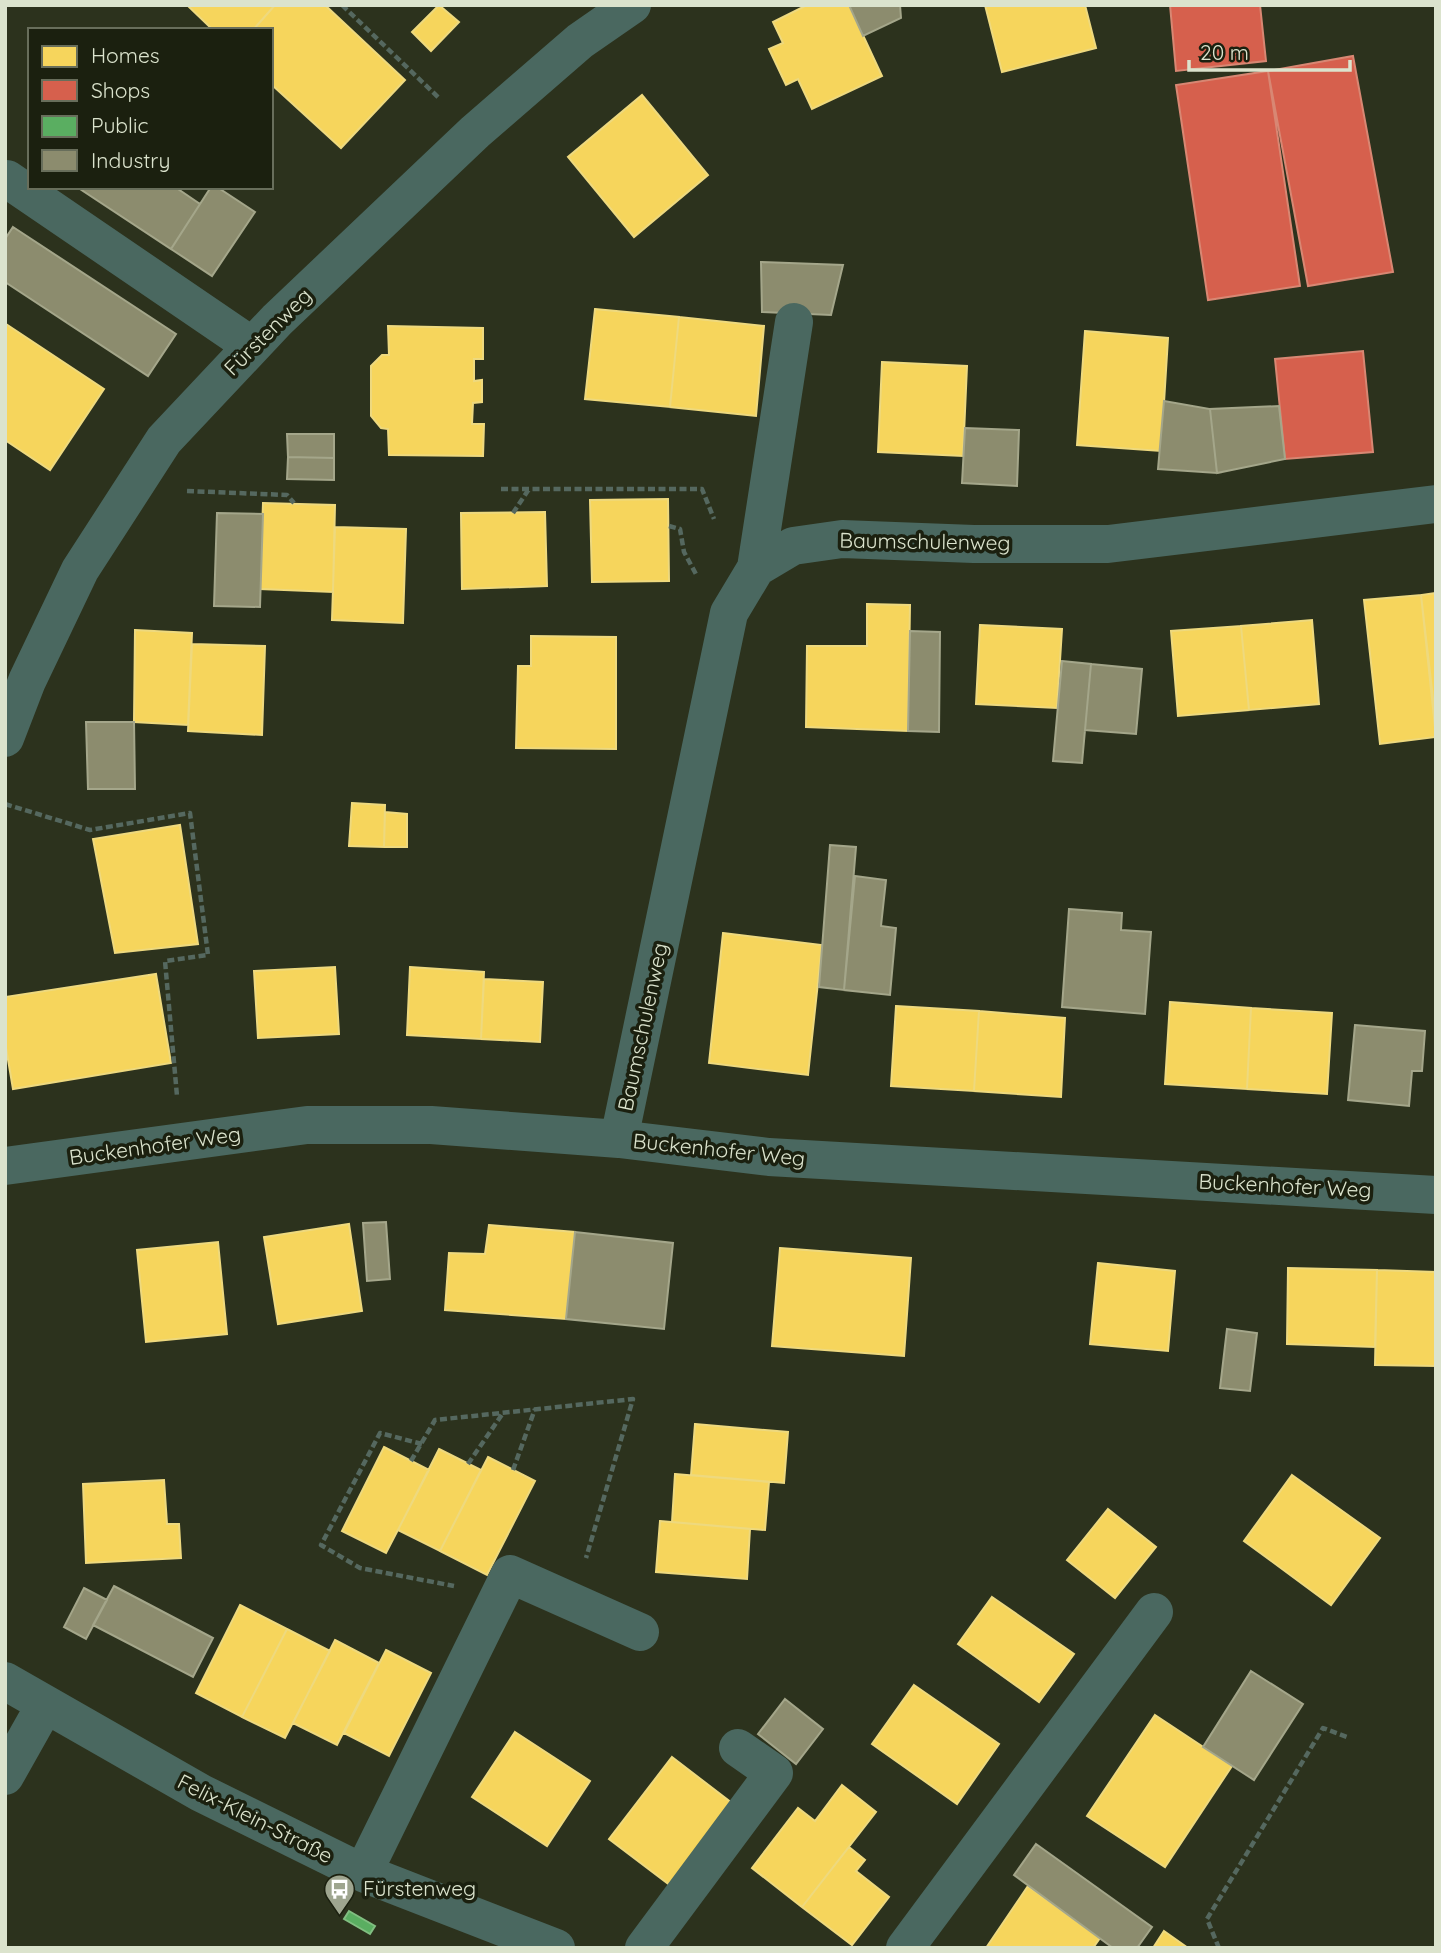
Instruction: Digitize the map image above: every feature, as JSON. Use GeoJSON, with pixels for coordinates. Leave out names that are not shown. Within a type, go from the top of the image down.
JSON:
{"type":"FeatureCollection","features":[{"type":"Feature","properties":{"kind":"street","name":"Fürstenweg"},"geometry":{"type":"LineString","coordinates":[[5,738],[27,681],[79,570],[163,440],[252,346],[475,132],[580,41],[632,5]]}},
{"type":"Feature","properties":{"kind":"street"},"geometry":{"type":"LineString","coordinates":[[7,179],[252,346]]}},
{"type":"Feature","properties":{"kind":"street"},"geometry":{"type":"LineString","coordinates":[[758,556],[794,322]]}},
{"type":"Feature","properties":{"kind":"street","name":"Baumschulenweg"},"geometry":{"type":"LineString","coordinates":[[619,1139],[729,613],[758,556],[793,546],[842,539],[974,544],[1108,544],[1436,503]]}},
{"type":"Feature","properties":{"kind":"street","name":"Buckenhofer Weg"},"geometry":{"type":"LineString","coordinates":[[5,1166],[307,1125],[432,1125],[619,1139],[769,1157],[1436,1195]]}},
{"type":"Feature","properties":{"kind":"street"},"geometry":{"type":"LineString","coordinates":[[363,1873],[510,1574],[640,1632]]}},
{"type":"Feature","properties":{"kind":"street"},"geometry":{"type":"LineString","coordinates":[[905,1948],[1154,1612]]}},
{"type":"Feature","properties":{"kind":"street","name":"Felix-Klein-Straße"},"geometry":{"type":"LineString","coordinates":[[5,1681],[216,1801],[363,1873],[556,1948]]}},
{"type":"Feature","properties":{"kind":"street"},"geometry":{"type":"LineString","coordinates":[[5,1776],[45,1705]]}},
{"type":"Feature","properties":{"kind":"street"},"geometry":{"type":"LineString","coordinates":[[643,1948],[774,1773],[738,1748]]}},
{"type":"Feature","properties":{"kind":"path"},"geometry":{"type":"LineString","coordinates":[[342,5],[475,132]]}},
{"type":"Feature","properties":{"kind":"path"},"geometry":{"type":"LineString","coordinates":[[130,489],[287,495],[294,503]]}},
{"type":"Feature","properties":{"kind":"path"},"geometry":{"type":"LineString","coordinates":[[501,489],[702,489],[716,525],[758,556]]}},
{"type":"Feature","properties":{"kind":"path"},"geometry":{"type":"LineString","coordinates":[[513,513],[529,489]]}},
{"type":"Feature","properties":{"kind":"path"},"geometry":{"type":"LineString","coordinates":[[5,803],[90,830],[190,813],[208,955],[165,961],[181,1143]]}},
{"type":"Feature","properties":{"kind":"path"},"geometry":{"type":"LineString","coordinates":[[411,1461],[435,1420],[633,1399],[572,1602]]}},
{"type":"Feature","properties":{"kind":"path"},"geometry":{"type":"LineString","coordinates":[[513,1469],[535,1409]]}},
{"type":"Feature","properties":{"kind":"path"},"geometry":{"type":"LineString","coordinates":[[468,1464],[503,1412]]}},
{"type":"Feature","properties":{"kind":"path"},"geometry":{"type":"LineString","coordinates":[[422,1444],[380,1433],[321,1545],[360,1568],[500,1594]]}},
{"type":"Feature","properties":{"kind":"path"},"geometry":{"type":"LineString","coordinates":[[1219,1948],[1207,1919],[1315,1740],[1323,1728],[1347,1737]]}},
{"type":"Feature","properties":{"kind":"building: Homes"},"geometry":{"type":"Polygon","coordinates":[[[187,5],[275,5],[255,28],[211,28],[187,5]]]}},
{"type":"Feature","properties":{"kind":"building: Homes"},"geometry":{"type":"Polygon","coordinates":[[[275,5],[325,5],[405,80],[341,148],[273,86],[273,28],[255,28],[275,5]]]}},
{"type":"Feature","properties":{"kind":"building: Homes"},"geometry":{"type":"Polygon","coordinates":[[[439,5],[459,22],[431,51],[412,32],[439,5]]]}},
{"type":"Feature","properties":{"kind":"building: Homes"},"geometry":{"type":"Polygon","coordinates":[[[807,5],[849,5],[882,76],[812,109],[798,79],[786,85],[769,49],[783,43],[773,22],[807,5]]]}},
{"type":"Feature","properties":{"kind":"building: Homes"},"geometry":{"type":"Polygon","coordinates":[[[985,5],[1085,5],[1096,48],[1002,72],[985,5]]]}},
{"type":"Feature","properties":{"kind":"building: Homes"},"geometry":{"type":"Polygon","coordinates":[[[642,95],[708,175],[634,237],[568,157],[642,95]]]}},
{"type":"Feature","properties":{"kind":"building: Homes"},"geometry":{"type":"Polygon","coordinates":[[[595,309],[679,317],[670,407],[585,399],[595,309]]]}},
{"type":"Feature","properties":{"kind":"building: Homes"},"geometry":{"type":"Polygon","coordinates":[[[679,317],[764,326],[756,416],[670,407],[679,317]]]}},
{"type":"Feature","properties":{"kind":"building: Homes"},"geometry":{"type":"Polygon","coordinates":[[[6,324],[104,389],[50,470],[5,440],[6,324]]]}},
{"type":"Feature","properties":{"kind":"building: Homes"},"geometry":{"type":"Polygon","coordinates":[[[388,326],[483,328],[483,359],[474,359],[474,381],[482,380],[482,402],[473,403],[472,424],[484,424],[483,456],[389,455],[388,429],[381,428],[371,416],[371,366],[382,355],[389,355],[388,326]]]}},
{"type":"Feature","properties":{"kind":"building: Homes"},"geometry":{"type":"Polygon","coordinates":[[[1085,331],[1168,338],[1161,451],[1077,445],[1085,331]]]}},
{"type":"Feature","properties":{"kind":"building: Homes"},"geometry":{"type":"Polygon","coordinates":[[[882,362],[967,366],[963,456],[878,452],[882,362]]]}},
{"type":"Feature","properties":{"kind":"building: Homes"},"geometry":{"type":"Polygon","coordinates":[[[668,499],[669,581],[592,582],[590,500],[668,499]]]}},
{"type":"Feature","properties":{"kind":"building: Homes"},"geometry":{"type":"Polygon","coordinates":[[[263,503],[335,505],[333,592],[260,589],[263,503]]]}},
{"type":"Feature","properties":{"kind":"building: Homes"},"geometry":{"type":"Polygon","coordinates":[[[545,512],[547,586],[462,589],[461,513],[545,512]]]}},
{"type":"Feature","properties":{"kind":"building: Homes"},"geometry":{"type":"Polygon","coordinates":[[[335,527],[406,529],[403,623],[332,620],[335,527]]]}},
{"type":"Feature","properties":{"kind":"building: Homes"},"geometry":{"type":"Polygon","coordinates":[[[1436,593],[1436,724],[1421,595],[1436,593]]]}},
{"type":"Feature","properties":{"kind":"building: Homes"},"geometry":{"type":"Polygon","coordinates":[[[1421,595],[1436,737],[1380,744],[1364,600],[1421,595]]]}},
{"type":"Feature","properties":{"kind":"building: Homes"},"geometry":{"type":"Polygon","coordinates":[[[867,604],[910,605],[908,731],[806,727],[807,646],[867,646],[867,604]]]}},
{"type":"Feature","properties":{"kind":"building: Homes"},"geometry":{"type":"Polygon","coordinates":[[[1312,620],[1319,704],[1249,710],[1241,626],[1312,620]]]}},
{"type":"Feature","properties":{"kind":"building: Homes"},"geometry":{"type":"Polygon","coordinates":[[[980,625],[1062,629],[1057,708],[976,704],[980,625]]]}},
{"type":"Feature","properties":{"kind":"building: Homes"},"geometry":{"type":"Polygon","coordinates":[[[1241,626],[1249,710],[1178,716],[1171,631],[1241,626]]]}},
{"type":"Feature","properties":{"kind":"building: Homes"},"geometry":{"type":"Polygon","coordinates":[[[135,630],[192,633],[188,725],[134,722],[135,630]]]}},
{"type":"Feature","properties":{"kind":"building: Homes"},"geometry":{"type":"Polygon","coordinates":[[[531,636],[616,637],[616,749],[516,748],[518,666],[531,666],[531,636]]]}},
{"type":"Feature","properties":{"kind":"building: Homes"},"geometry":{"type":"Polygon","coordinates":[[[192,644],[265,646],[262,735],[188,731],[192,644]]]}},
{"type":"Feature","properties":{"kind":"building: Homes"},"geometry":{"type":"Polygon","coordinates":[[[352,803],[385,805],[384,847],[349,846],[352,803]]]}},
{"type":"Feature","properties":{"kind":"building: Homes"},"geometry":{"type":"Polygon","coordinates":[[[385,812],[407,814],[407,847],[384,847],[385,812]]]}},
{"type":"Feature","properties":{"kind":"building: Homes"},"geometry":{"type":"Polygon","coordinates":[[[180,825],[198,944],[115,953],[93,839],[180,825]]]}},
{"type":"Feature","properties":{"kind":"building: Homes"},"geometry":{"type":"Polygon","coordinates":[[[723,933],[822,945],[808,1075],[709,1063],[723,933]]]}},
{"type":"Feature","properties":{"kind":"building: Homes"},"geometry":{"type":"Polygon","coordinates":[[[335,967],[339,1034],[258,1038],[254,971],[335,967]]]}},
{"type":"Feature","properties":{"kind":"building: Homes"},"geometry":{"type":"Polygon","coordinates":[[[410,967],[484,972],[481,1039],[407,1035],[410,967]]]}},
{"type":"Feature","properties":{"kind":"building: Homes"},"geometry":{"type":"Polygon","coordinates":[[[156,974],[171,1063],[13,1089],[5,1042],[5,997],[156,974]]]}},
{"type":"Feature","properties":{"kind":"building: Homes"},"geometry":{"type":"Polygon","coordinates":[[[484,979],[543,982],[540,1042],[481,1039],[484,979]]]}},
{"type":"Feature","properties":{"kind":"building: Homes"},"geometry":{"type":"Polygon","coordinates":[[[1170,1002],[1251,1008],[1247,1089],[1165,1084],[1170,1002]]]}},
{"type":"Feature","properties":{"kind":"building: Homes"},"geometry":{"type":"Polygon","coordinates":[[[896,1006],[979,1011],[974,1091],[891,1086],[896,1006]]]}},
{"type":"Feature","properties":{"kind":"building: Homes"},"geometry":{"type":"Polygon","coordinates":[[[1251,1008],[1332,1013],[1327,1094],[1247,1089],[1251,1008]]]}},
{"type":"Feature","properties":{"kind":"building: Homes"},"geometry":{"type":"Polygon","coordinates":[[[979,1011],[1065,1018],[1061,1097],[974,1091],[979,1011]]]}},
{"type":"Feature","properties":{"kind":"building: Homes"},"geometry":{"type":"Polygon","coordinates":[[[349,1224],[362,1311],[278,1324],[264,1237],[349,1224]]]}},
{"type":"Feature","properties":{"kind":"building: Homes"},"geometry":{"type":"Polygon","coordinates":[[[489,1225],[575,1232],[566,1319],[445,1310],[449,1253],[485,1254],[489,1225]]]}},
{"type":"Feature","properties":{"kind":"building: Homes"},"geometry":{"type":"Polygon","coordinates":[[[218,1242],[227,1334],[146,1342],[137,1250],[218,1242]]]}},
{"type":"Feature","properties":{"kind":"building: Homes"},"geometry":{"type":"Polygon","coordinates":[[[780,1248],[911,1258],[904,1356],[772,1346],[780,1248]]]}},
{"type":"Feature","properties":{"kind":"building: Homes"},"geometry":{"type":"Polygon","coordinates":[[[1098,1263],[1175,1271],[1168,1351],[1090,1344],[1098,1263]]]}},
{"type":"Feature","properties":{"kind":"building: Homes"},"geometry":{"type":"Polygon","coordinates":[[[1288,1268],[1377,1270],[1375,1347],[1287,1344],[1288,1268]]]}},
{"type":"Feature","properties":{"kind":"building: Homes"},"geometry":{"type":"Polygon","coordinates":[[[1377,1270],[1436,1272],[1436,1366],[1375,1365],[1377,1270]]]}},
{"type":"Feature","properties":{"kind":"building: Homes"},"geometry":{"type":"Polygon","coordinates":[[[695,1424],[788,1432],[784,1483],[691,1475],[695,1424]]]}},
{"type":"Feature","properties":{"kind":"building: Homes"},"geometry":{"type":"Polygon","coordinates":[[[384,1447],[429,1470],[386,1553],[342,1531],[384,1447]]]}},
{"type":"Feature","properties":{"kind":"building: Homes"},"geometry":{"type":"Polygon","coordinates":[[[439,1449],[481,1470],[440,1551],[398,1530],[439,1449]]]}},
{"type":"Feature","properties":{"kind":"building: Homes"},"geometry":{"type":"Polygon","coordinates":[[[488,1457],[535,1481],[487,1575],[440,1551],[488,1457]]]}},
{"type":"Feature","properties":{"kind":"building: Homes"},"geometry":{"type":"Polygon","coordinates":[[[675,1474],[769,1482],[765,1530],[672,1522],[675,1474]]]}},
{"type":"Feature","properties":{"kind":"building: Homes"},"geometry":{"type":"Polygon","coordinates":[[[1292,1475],[1380,1538],[1331,1605],[1244,1541],[1292,1475]]]}},
{"type":"Feature","properties":{"kind":"building: Homes"},"geometry":{"type":"Polygon","coordinates":[[[164,1480],[167,1524],[179,1524],[181,1558],[86,1563],[83,1484],[164,1480]]]}},
{"type":"Feature","properties":{"kind":"building: Homes"},"geometry":{"type":"Polygon","coordinates":[[[1108,1509],[1156,1547],[1115,1598],[1067,1560],[1108,1509]]]}},
{"type":"Feature","properties":{"kind":"building: Homes"},"geometry":{"type":"Polygon","coordinates":[[[660,1521],[750,1529],[747,1579],[656,1572],[660,1521]]]}},
{"type":"Feature","properties":{"kind":"building: Homes"},"geometry":{"type":"Polygon","coordinates":[[[992,1597],[1074,1654],[1039,1702],[958,1644],[992,1597]]]}},
{"type":"Feature","properties":{"kind":"building: Homes"},"geometry":{"type":"Polygon","coordinates":[[[240,1605],[287,1629],[242,1717],[196,1693],[240,1605]]]}},
{"type":"Feature","properties":{"kind":"building: Homes"},"geometry":{"type":"Polygon","coordinates":[[[287,1629],[330,1651],[285,1738],[242,1717],[287,1629]]]}},
{"type":"Feature","properties":{"kind":"building: Homes"},"geometry":{"type":"Polygon","coordinates":[[[335,1640],[379,1663],[337,1745],[293,1723],[335,1640]]]}},
{"type":"Feature","properties":{"kind":"building: Homes"},"geometry":{"type":"Polygon","coordinates":[[[386,1650],[431,1673],[389,1756],[344,1733],[386,1650]]]}},
{"type":"Feature","properties":{"kind":"building: Homes"},"geometry":{"type":"Polygon","coordinates":[[[914,1685],[999,1744],[957,1804],[872,1744],[914,1685]]]}},
{"type":"Feature","properties":{"kind":"building: Homes"},"geometry":{"type":"Polygon","coordinates":[[[1155,1715],[1232,1766],[1165,1867],[1087,1816],[1155,1715]]]}},
{"type":"Feature","properties":{"kind":"building: Homes"},"geometry":{"type":"Polygon","coordinates":[[[515,1732],[590,1781],[547,1846],[472,1797],[515,1732]]]}},
{"type":"Feature","properties":{"kind":"building: Homes"},"geometry":{"type":"Polygon","coordinates":[[[672,1757],[741,1810],[679,1892],[609,1839],[672,1757]]]}},
{"type":"Feature","properties":{"kind":"building: Homes"},"geometry":{"type":"Polygon","coordinates":[[[842,1785],[876,1812],[802,1907],[752,1868],[798,1808],[815,1821],[842,1785]]]}},
{"type":"Feature","properties":{"kind":"building: Homes"},"geometry":{"type":"Polygon","coordinates":[[[849,1847],[865,1860],[856,1871],[889,1897],[852,1945],[802,1907],[849,1847]]]}},
{"type":"Feature","properties":{"kind":"building: Homes"},"geometry":{"type":"Polygon","coordinates":[[[1028,1886],[1100,1938],[1093,1948],[986,1948],[1028,1886]]]}},
{"type":"Feature","properties":{"kind":"building: Homes"},"geometry":{"type":"Polygon","coordinates":[[[1164,1931],[1188,1948],[1153,1948],[1164,1931]]]}},
{"type":"Feature","properties":{"kind":"building: Shops"},"geometry":{"type":"Polygon","coordinates":[[[1170,5],[1260,5],[1266,61],[1176,71],[1170,5]]]}},
{"type":"Feature","properties":{"kind":"building: Shops"},"geometry":{"type":"Polygon","coordinates":[[[1353,56],[1393,272],[1308,286],[1268,71],[1353,56]]]}},
{"type":"Feature","properties":{"kind":"building: Shops"},"geometry":{"type":"Polygon","coordinates":[[[1268,71],[1300,286],[1208,300],[1176,85],[1268,71]]]}},
{"type":"Feature","properties":{"kind":"building: Shops"},"geometry":{"type":"Polygon","coordinates":[[[1363,351],[1373,452],[1285,459],[1275,359],[1363,351]]]}},
{"type":"Feature","properties":{"kind":"building: Public"},"geometry":{"type":"Polygon","coordinates":[[[349,1911],[375,1926],[370,1934],[344,1919],[349,1911]]]}},
{"type":"Feature","properties":{"kind":"building: Industry"},"geometry":{"type":"Polygon","coordinates":[[[849,5],[900,5],[901,18],[863,36],[849,5]]]}},
{"type":"Feature","properties":{"kind":"building: Industry"},"geometry":{"type":"Polygon","coordinates":[[[80,189],[178,189],[200,204],[171,249],[80,189]]]}},
{"type":"Feature","properties":{"kind":"building: Industry"},"geometry":{"type":"Polygon","coordinates":[[[210,189],[220,189],[255,212],[212,276],[171,249],[210,189]]]}},
{"type":"Feature","properties":{"kind":"building: Industry"},"geometry":{"type":"Polygon","coordinates":[[[13,227],[176,334],[148,376],[5,282],[5,239],[13,227]]]}},
{"type":"Feature","properties":{"kind":"building: Industry"},"geometry":{"type":"Polygon","coordinates":[[[761,262],[843,265],[831,315],[762,312],[761,262]]]}},
{"type":"Feature","properties":{"kind":"building: Industry"},"geometry":{"type":"Polygon","coordinates":[[[1164,401],[1210,409],[1217,473],[1158,469],[1164,401]]]}},
{"type":"Feature","properties":{"kind":"building: Industry"},"geometry":{"type":"Polygon","coordinates":[[[1279,406],[1285,459],[1217,473],[1210,409],[1279,406]]]}},
{"type":"Feature","properties":{"kind":"building: Industry"},"geometry":{"type":"Polygon","coordinates":[[[965,428],[1019,430],[1017,486],[962,483],[965,428]]]}},
{"type":"Feature","properties":{"kind":"building: Industry"},"geometry":{"type":"Polygon","coordinates":[[[287,434],[334,434],[334,458],[288,457],[287,434]]]}},
{"type":"Feature","properties":{"kind":"building: Industry"},"geometry":{"type":"Polygon","coordinates":[[[288,457],[334,458],[334,480],[287,479],[288,457]]]}},
{"type":"Feature","properties":{"kind":"building: Industry"},"geometry":{"type":"Polygon","coordinates":[[[217,513],[263,514],[260,607],[214,606],[217,513]]]}},
{"type":"Feature","properties":{"kind":"building: Industry"},"geometry":{"type":"Polygon","coordinates":[[[910,631],[940,632],[939,732],[908,731],[910,631]]]}},
{"type":"Feature","properties":{"kind":"building: Industry"},"geometry":{"type":"Polygon","coordinates":[[[1062,661],[1091,664],[1082,763],[1053,761],[1062,661]]]}},
{"type":"Feature","properties":{"kind":"building: Industry"},"geometry":{"type":"Polygon","coordinates":[[[1091,664],[1142,669],[1136,734],[1085,730],[1091,664]]]}},
{"type":"Feature","properties":{"kind":"building: Industry"},"geometry":{"type":"Polygon","coordinates":[[[86,722],[134,722],[135,789],[88,789],[86,722]]]}},
{"type":"Feature","properties":{"kind":"building: Industry"},"geometry":{"type":"Polygon","coordinates":[[[830,845],[856,847],[844,990],[819,987],[830,845]]]}},
{"type":"Feature","properties":{"kind":"building: Industry"},"geometry":{"type":"Polygon","coordinates":[[[855,876],[886,880],[881,926],[896,928],[890,995],[844,990],[855,876]]]}},
{"type":"Feature","properties":{"kind":"building: Industry"},"geometry":{"type":"Polygon","coordinates":[[[1069,909],[1122,913],[1121,930],[1151,932],[1145,1014],[1062,1007],[1069,909]]]}},
{"type":"Feature","properties":{"kind":"building: Industry"},"geometry":{"type":"Polygon","coordinates":[[[1355,1025],[1425,1031],[1422,1071],[1412,1071],[1409,1106],[1348,1100],[1355,1025]]]}},
{"type":"Feature","properties":{"kind":"building: Industry"},"geometry":{"type":"Polygon","coordinates":[[[386,1222],[390,1279],[367,1281],[363,1223],[386,1222]]]}},
{"type":"Feature","properties":{"kind":"building: Industry"},"geometry":{"type":"Polygon","coordinates":[[[575,1232],[673,1243],[664,1329],[566,1319],[575,1232]]]}},
{"type":"Feature","properties":{"kind":"building: Industry"},"geometry":{"type":"Polygon","coordinates":[[[1227,1329],[1257,1333],[1250,1391],[1220,1388],[1227,1329]]]}},
{"type":"Feature","properties":{"kind":"building: Industry"},"geometry":{"type":"Polygon","coordinates":[[[114,1586],[213,1638],[193,1677],[93,1625],[114,1586]]]}},
{"type":"Feature","properties":{"kind":"building: Industry"},"geometry":{"type":"Polygon","coordinates":[[[84,1588],[107,1600],[86,1639],[64,1627],[84,1588]]]}},
{"type":"Feature","properties":{"kind":"building: Industry"},"geometry":{"type":"Polygon","coordinates":[[[1251,1671],[1303,1704],[1254,1780],[1203,1747],[1251,1671]]]}},
{"type":"Feature","properties":{"kind":"building: Industry"},"geometry":{"type":"Polygon","coordinates":[[[785,1699],[823,1729],[796,1764],[758,1734],[785,1699]]]}},
{"type":"Feature","properties":{"kind":"building: Industry"},"geometry":{"type":"Polygon","coordinates":[[[1036,1844],[1152,1927],[1137,1948],[1113,1948],[1014,1875],[1036,1844]]]}},
{"type":"Feature","properties":{"kind":"place","name":"Fürstenweg"},"geometry":{"type":"Point","coordinates":[340,1916]}}]}
